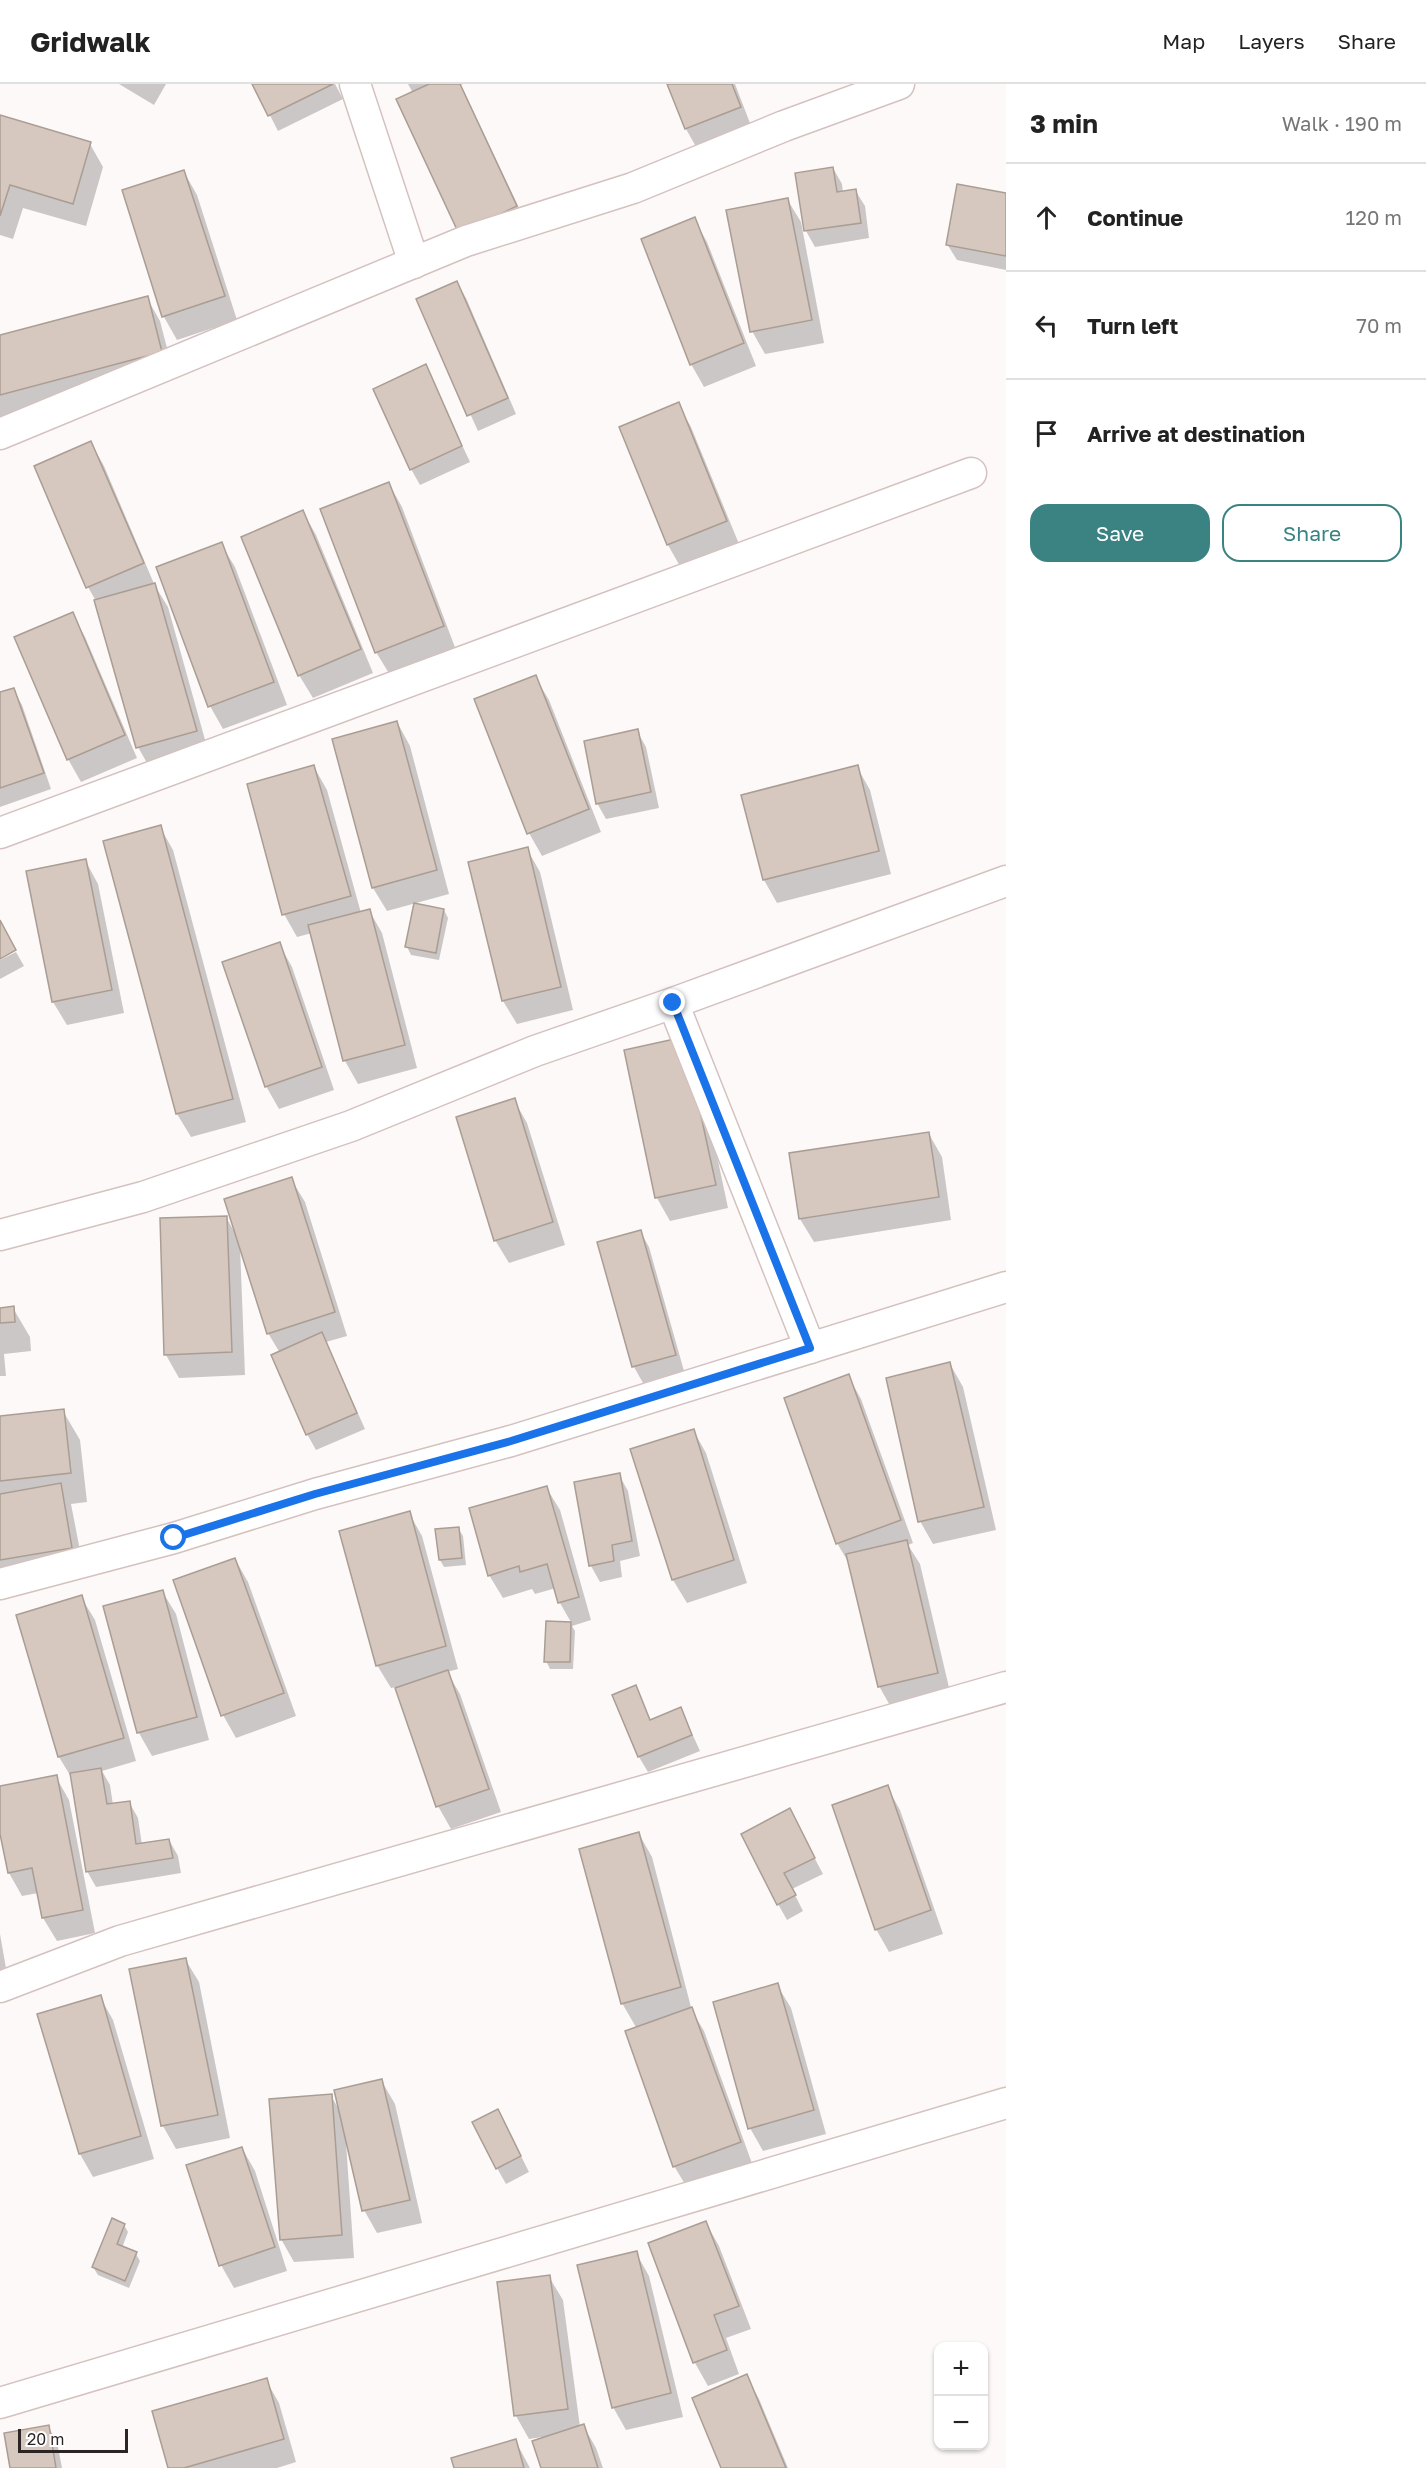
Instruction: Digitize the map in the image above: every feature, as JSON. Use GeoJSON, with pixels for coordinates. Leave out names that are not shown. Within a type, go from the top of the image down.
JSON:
{"type":"FeatureCollection","features":[{"type":"Feature","properties":{"kind":"street"},"geometry":{"type":"LineString","coordinates":[[355,84],[414,263]]}},
{"type":"Feature","properties":{"kind":"street"},"geometry":{"type":"LineString","coordinates":[[0,434],[466,241],[633,188],[784,126],[899,84]]}},
{"type":"Feature","properties":{"kind":"street"},"geometry":{"type":"LineString","coordinates":[[0,833],[971,473]]}},
{"type":"Feature","properties":{"kind":"street"},"geometry":{"type":"LineString","coordinates":[[0,1235],[143,1197],[351,1126],[535,1051],[1006,881]]}},
{"type":"Feature","properties":{"kind":"street"},"geometry":{"type":"LineString","coordinates":[[673,1003],[810,1348]]}},
{"type":"Feature","properties":{"kind":"street"},"geometry":{"type":"LineString","coordinates":[[0,1584],[174,1538],[315,1494],[511,1441],[1006,1287]]}},
{"type":"Feature","properties":{"kind":"street"},"geometry":{"type":"LineString","coordinates":[[0,1987],[120,1941],[1006,1687]]}},
{"type":"Feature","properties":{"kind":"street"},"geometry":{"type":"LineString","coordinates":[[0,2403],[1006,2103]]}},
{"type":"Feature","properties":{"kind":"building"},"geometry":{"type":"Polygon","coordinates":[[[252,84],[333,84],[268,116],[252,84]]]}},
{"type":"Feature","properties":{"kind":"building"},"geometry":{"type":"Polygon","coordinates":[[[429,84],[460,84],[517,206],[459,234],[396,99],[429,84]]]}},
{"type":"Feature","properties":{"kind":"building"},"geometry":{"type":"Polygon","coordinates":[[[667,84],[732,84],[741,107],[685,129],[667,84]]]}},
{"type":"Feature","properties":{"kind":"building"},"geometry":{"type":"Polygon","coordinates":[[[0,115],[91,142],[73,204],[10,185],[0,216],[0,115]]]}},
{"type":"Feature","properties":{"kind":"building"},"geometry":{"type":"Polygon","coordinates":[[[833,167],[837,192],[856,189],[861,223],[804,231],[795,173],[833,167]]]}},
{"type":"Feature","properties":{"kind":"building"},"geometry":{"type":"Polygon","coordinates":[[[184,170],[225,296],[162,317],[122,190],[184,170]]]}},
{"type":"Feature","properties":{"kind":"building"},"geometry":{"type":"Polygon","coordinates":[[[957,184],[1006,193],[1006,256],[946,245],[957,184]]]}},
{"type":"Feature","properties":{"kind":"building"},"geometry":{"type":"Polygon","coordinates":[[[788,198],[812,320],[750,332],[726,210],[788,198]]]}},
{"type":"Feature","properties":{"kind":"building"},"geometry":{"type":"Polygon","coordinates":[[[695,217],[744,343],[690,365],[641,239],[695,217]]]}},
{"type":"Feature","properties":{"kind":"building"},"geometry":{"type":"Polygon","coordinates":[[[457,281],[508,398],[467,416],[416,299],[457,281]]]}},
{"type":"Feature","properties":{"kind":"building"},"geometry":{"type":"Polygon","coordinates":[[[148,296],[162,352],[0,395],[0,335],[148,296]]]}},
{"type":"Feature","properties":{"kind":"building"},"geometry":{"type":"Polygon","coordinates":[[[426,364],[462,446],[410,470],[373,389],[426,364]]]}},
{"type":"Feature","properties":{"kind":"building"},"geometry":{"type":"Polygon","coordinates":[[[679,402],[727,521],[667,545],[619,427],[679,402]]]}},
{"type":"Feature","properties":{"kind":"building"},"geometry":{"type":"Polygon","coordinates":[[[91,441],[144,563],[86,588],[34,466],[91,441]]]}},
{"type":"Feature","properties":{"kind":"building"},"geometry":{"type":"Polygon","coordinates":[[[389,482],[444,626],[375,653],[320,509],[389,482]]]}},
{"type":"Feature","properties":{"kind":"building"},"geometry":{"type":"Polygon","coordinates":[[[303,510],[361,649],[298,676],[241,537],[303,510]]]}},
{"type":"Feature","properties":{"kind":"building"},"geometry":{"type":"Polygon","coordinates":[[[222,542],[274,682],[208,707],[156,567],[222,542]]]}},
{"type":"Feature","properties":{"kind":"building"},"geometry":{"type":"Polygon","coordinates":[[[155,583],[197,731],[136,748],[94,600],[155,583]]]}},
{"type":"Feature","properties":{"kind":"building"},"geometry":{"type":"Polygon","coordinates":[[[73,612],[125,735],[67,760],[14,637],[73,612]]]}},
{"type":"Feature","properties":{"kind":"building"},"geometry":{"type":"Polygon","coordinates":[[[536,675],[589,809],[527,834],[474,699],[536,675]]]}},
{"type":"Feature","properties":{"kind":"building"},"geometry":{"type":"Polygon","coordinates":[[[14,688],[44,773],[0,788],[0,692],[14,688]]]}},
{"type":"Feature","properties":{"kind":"building"},"geometry":{"type":"Polygon","coordinates":[[[397,721],[437,870],[372,888],[332,739],[397,721]]]}},
{"type":"Feature","properties":{"kind":"building"},"geometry":{"type":"Polygon","coordinates":[[[638,729],[651,792],[596,804],[584,741],[638,729]]]}},
{"type":"Feature","properties":{"kind":"building"},"geometry":{"type":"Polygon","coordinates":[[[314,765],[351,896],[282,915],[247,784],[314,765]]]}},
{"type":"Feature","properties":{"kind":"building"},"geometry":{"type":"Polygon","coordinates":[[[858,765],[879,851],[763,880],[741,795],[858,765]]]}},
{"type":"Feature","properties":{"kind":"building"},"geometry":{"type":"Polygon","coordinates":[[[161,825],[233,1099],[176,1114],[103,841],[161,825]]]}},
{"type":"Feature","properties":{"kind":"building"},"geometry":{"type":"Polygon","coordinates":[[[528,847],[561,987],[502,1001],[468,862],[528,847]]]}},
{"type":"Feature","properties":{"kind":"building"},"geometry":{"type":"Polygon","coordinates":[[[86,859],[112,990],[52,1002],[26,871],[86,859]]]}},
{"type":"Feature","properties":{"kind":"building"},"geometry":{"type":"Polygon","coordinates":[[[414,903],[444,909],[436,953],[405,947],[414,903]]]}},
{"type":"Feature","properties":{"kind":"building"},"geometry":{"type":"Polygon","coordinates":[[[370,909],[405,1045],[343,1061],[308,925],[370,909]]]}},
{"type":"Feature","properties":{"kind":"building"},"geometry":{"type":"Polygon","coordinates":[[[0,920],[16,950],[0,959],[0,920]]]}},
{"type":"Feature","properties":{"kind":"building"},"geometry":{"type":"Polygon","coordinates":[[[280,942],[322,1067],[265,1087],[222,962],[280,942]]]}},
{"type":"Feature","properties":{"kind":"building"},"geometry":{"type":"Polygon","coordinates":[[[684,1037],[716,1185],[655,1198],[624,1050],[684,1037]]]}},
{"type":"Feature","properties":{"kind":"building"},"geometry":{"type":"Polygon","coordinates":[[[515,1098],[553,1222],[494,1241],[456,1117],[515,1098]]]}},
{"type":"Feature","properties":{"kind":"building"},"geometry":{"type":"Polygon","coordinates":[[[929,1132],[939,1197],[799,1219],[789,1153],[929,1132]]]}},
{"type":"Feature","properties":{"kind":"building"},"geometry":{"type":"Polygon","coordinates":[[[292,1177],[335,1312],[267,1334],[224,1199],[292,1177]]]}},
{"type":"Feature","properties":{"kind":"building"},"geometry":{"type":"Polygon","coordinates":[[[227,1216],[232,1352],[164,1355],[160,1218],[227,1216]]]}},
{"type":"Feature","properties":{"kind":"building"},"geometry":{"type":"Polygon","coordinates":[[[641,1230],[676,1355],[632,1367],[597,1242],[641,1230]]]}},
{"type":"Feature","properties":{"kind":"building"},"geometry":{"type":"Polygon","coordinates":[[[14,1306],[15,1322],[0,1323],[0,1308],[14,1306]]]}},
{"type":"Feature","properties":{"kind":"building"},"geometry":{"type":"Polygon","coordinates":[[[322,1332],[357,1413],[306,1435],[271,1355],[322,1332]]]}},
{"type":"Feature","properties":{"kind":"building"},"geometry":{"type":"Polygon","coordinates":[[[950,1362],[984,1507],[918,1522],[886,1378],[950,1362]]]}},
{"type":"Feature","properties":{"kind":"building"},"geometry":{"type":"Polygon","coordinates":[[[849,1374],[901,1520],[836,1544],[784,1398],[849,1374]]]}},
{"type":"Feature","properties":{"kind":"building"},"geometry":{"type":"Polygon","coordinates":[[[64,1409],[71,1473],[0,1481],[0,1416],[64,1409]]]}},
{"type":"Feature","properties":{"kind":"building"},"geometry":{"type":"Polygon","coordinates":[[[694,1429],[734,1560],[672,1580],[630,1449],[694,1429]]]}},
{"type":"Feature","properties":{"kind":"building"},"geometry":{"type":"Polygon","coordinates":[[[620,1473],[632,1541],[612,1545],[614,1561],[589,1566],[574,1482],[620,1473]]]}},
{"type":"Feature","properties":{"kind":"building"},"geometry":{"type":"Polygon","coordinates":[[[61,1483],[72,1548],[0,1560],[0,1494],[61,1483]]]}},
{"type":"Feature","properties":{"kind":"building"},"geometry":{"type":"Polygon","coordinates":[[[547,1486],[579,1597],[558,1603],[547,1564],[520,1572],[519,1566],[488,1576],[469,1508],[547,1486]]]}},
{"type":"Feature","properties":{"kind":"building"},"geometry":{"type":"Polygon","coordinates":[[[410,1511],[446,1646],[376,1666],[339,1531],[410,1511]]]}},
{"type":"Feature","properties":{"kind":"building"},"geometry":{"type":"Polygon","coordinates":[[[459,1527],[462,1558],[439,1560],[435,1529],[459,1527]]]}},
{"type":"Feature","properties":{"kind":"building"},"geometry":{"type":"Polygon","coordinates":[[[907,1540],[938,1673],[878,1687],[846,1554],[907,1540]]]}},
{"type":"Feature","properties":{"kind":"building"},"geometry":{"type":"Polygon","coordinates":[[[235,1558],[284,1693],[221,1716],[173,1580],[235,1558]]]}},
{"type":"Feature","properties":{"kind":"building"},"geometry":{"type":"Polygon","coordinates":[[[163,1590],[197,1717],[137,1733],[103,1606],[163,1590]]]}},
{"type":"Feature","properties":{"kind":"building"},"geometry":{"type":"Polygon","coordinates":[[[82,1595],[124,1738],[58,1757],[16,1615],[82,1595]]]}},
{"type":"Feature","properties":{"kind":"building"},"geometry":{"type":"Polygon","coordinates":[[[546,1621],[571,1622],[570,1662],[544,1662],[546,1621]]]}},
{"type":"Feature","properties":{"kind":"building"},"geometry":{"type":"Polygon","coordinates":[[[448,1670],[489,1789],[436,1807],[395,1688],[448,1670]]]}},
{"type":"Feature","properties":{"kind":"building"},"geometry":{"type":"Polygon","coordinates":[[[636,1685],[650,1720],[681,1707],[692,1735],[638,1757],[612,1695],[636,1685]]]}},
{"type":"Feature","properties":{"kind":"building"},"geometry":{"type":"Polygon","coordinates":[[[101,1768],[107,1804],[130,1801],[136,1844],[169,1839],[173,1858],[86,1872],[70,1773],[101,1768]]]}},
{"type":"Feature","properties":{"kind":"building"},"geometry":{"type":"Polygon","coordinates":[[[57,1775],[83,1910],[42,1918],[32,1868],[8,1873],[0,1834],[0,1786],[57,1775]]]}},
{"type":"Feature","properties":{"kind":"building"},"geometry":{"type":"Polygon","coordinates":[[[888,1785],[931,1910],[875,1930],[832,1805],[888,1785]]]}},
{"type":"Feature","properties":{"kind":"building"},"geometry":{"type":"Polygon","coordinates":[[[790,1808],[815,1858],[784,1873],[796,1895],[777,1905],[741,1834],[790,1808]]]}},
{"type":"Feature","properties":{"kind":"building"},"geometry":{"type":"Polygon","coordinates":[[[639,1832],[681,1987],[621,2004],[579,1849],[639,1832]]]}},
{"type":"Feature","properties":{"kind":"building"},"geometry":{"type":"Polygon","coordinates":[[[186,1958],[218,2115],[161,2126],[129,1969],[186,1958]]]}},
{"type":"Feature","properties":{"kind":"building"},"geometry":{"type":"Polygon","coordinates":[[[778,1983],[814,2110],[748,2129],[713,2002],[778,1983]]]}},
{"type":"Feature","properties":{"kind":"building"},"geometry":{"type":"Polygon","coordinates":[[[101,1995],[141,2136],[79,2154],[37,2014],[101,1995]]]}},
{"type":"Feature","properties":{"kind":"building"},"geometry":{"type":"Polygon","coordinates":[[[692,2007],[741,2142],[673,2167],[625,2031],[692,2007]]]}},
{"type":"Feature","properties":{"kind":"building"},"geometry":{"type":"Polygon","coordinates":[[[382,2079],[410,2200],[362,2211],[334,2090],[382,2079]]]}},
{"type":"Feature","properties":{"kind":"building"},"geometry":{"type":"Polygon","coordinates":[[[332,2094],[342,2235],[280,2240],[269,2099],[332,2094]]]}},
{"type":"Feature","properties":{"kind":"building"},"geometry":{"type":"Polygon","coordinates":[[[498,2109],[521,2156],[496,2169],[472,2122],[498,2109]]]}},
{"type":"Feature","properties":{"kind":"building"},"geometry":{"type":"Polygon","coordinates":[[[242,2147],[275,2247],[219,2266],[186,2165],[242,2147]]]}},
{"type":"Feature","properties":{"kind":"building"},"geometry":{"type":"Polygon","coordinates":[[[112,2218],[125,2224],[117,2244],[137,2252],[125,2281],[92,2267],[112,2218]]]}},
{"type":"Feature","properties":{"kind":"building"},"geometry":{"type":"Polygon","coordinates":[[[706,2221],[739,2306],[714,2315],[727,2350],[693,2363],[648,2243],[706,2221]]]}},
{"type":"Feature","properties":{"kind":"building"},"geometry":{"type":"Polygon","coordinates":[[[637,2251],[671,2393],[612,2408],[577,2265],[637,2251]]]}},
{"type":"Feature","properties":{"kind":"building"},"geometry":{"type":"Polygon","coordinates":[[[550,2275],[568,2409],[514,2416],[497,2282],[550,2275]]]}},
{"type":"Feature","properties":{"kind":"building"},"geometry":{"type":"Polygon","coordinates":[[[747,2374],[786,2468],[721,2468],[692,2398],[747,2374]]]}},
{"type":"Feature","properties":{"kind":"building"},"geometry":{"type":"Polygon","coordinates":[[[267,2378],[284,2439],[184,2468],[168,2468],[152,2411],[267,2378]]]}},
{"type":"Feature","properties":{"kind":"building"},"geometry":{"type":"Polygon","coordinates":[[[584,2424],[598,2468],[541,2468],[532,2441],[584,2424]]]}},
{"type":"Feature","properties":{"kind":"building"},"geometry":{"type":"Polygon","coordinates":[[[49,2425],[56,2468],[10,2468],[4,2433],[49,2425]]]}},
{"type":"Feature","properties":{"kind":"building"},"geometry":{"type":"Polygon","coordinates":[[[516,2439],[524,2468],[454,2468],[451,2458],[516,2439]]]}},
{"type":"Feature","properties":{"kind":"route"},"geometry":{"type":"LineString","coordinates":[[174,1538],[315,1494],[511,1441],[810,1348],[673,1003]]}}]}
